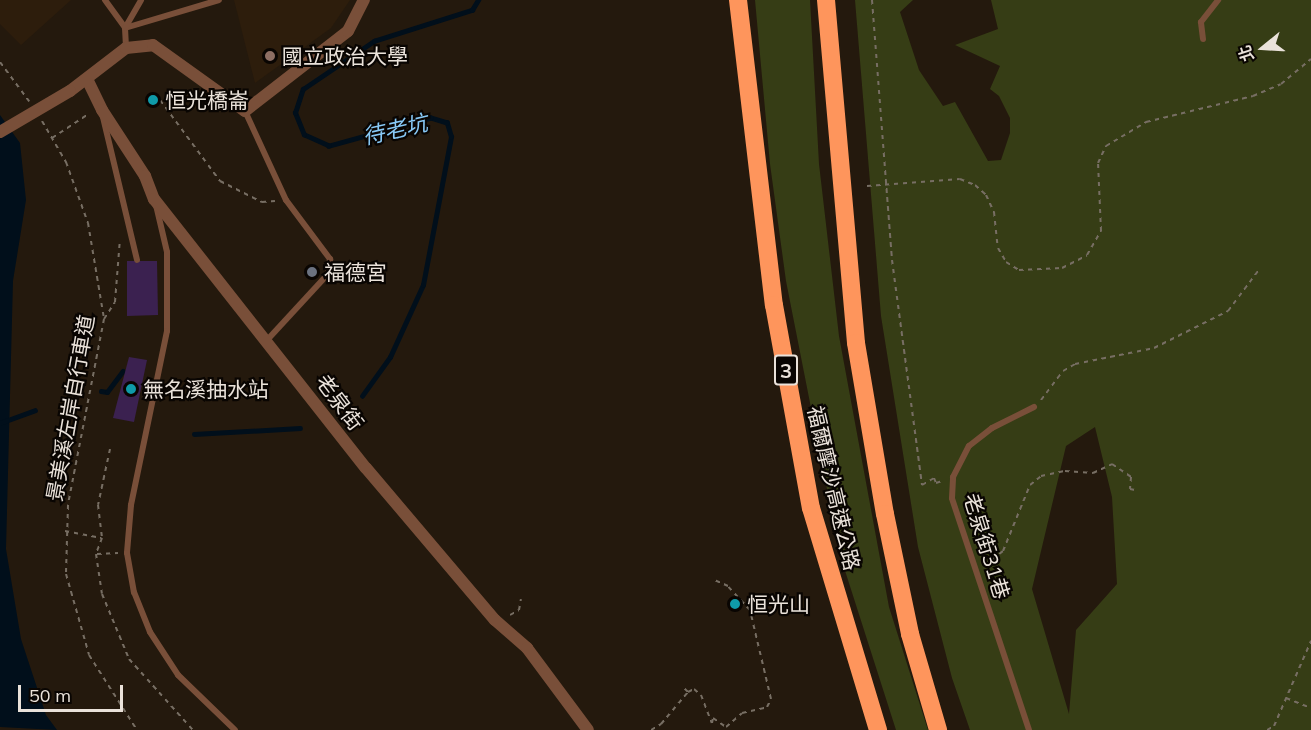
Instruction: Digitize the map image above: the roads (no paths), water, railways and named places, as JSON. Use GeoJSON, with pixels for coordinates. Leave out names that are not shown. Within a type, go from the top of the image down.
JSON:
{"type":"FeatureCollection","features":[{"type":"Feature","properties":{"kind":"highway","name":"福爾摩沙高速公路"},"geometry":{"type":"LineString","coordinates":[[738,0],[774,305],[811,508],[878,730]]}},
{"type":"Feature","properties":{"kind":"highway","name":"福爾摩沙高速公路"},"geometry":{"type":"LineString","coordinates":[[826,0],[856,343],[896,569],[938,730]]}},
{"type":"Feature","properties":{"kind":"street"},"geometry":{"type":"LineString","coordinates":[[0,132],[87,79],[126,48],[153,45],[245,111],[348,31],[364,0]]}},
{"type":"Feature","properties":{"kind":"street","name":"老泉街"},"geometry":{"type":"LineString","coordinates":[[87,79],[102,110],[146,176],[154,199],[268,339],[366,468],[501,627],[533,656],[588,730]]}},
{"type":"Feature","properties":{"kind":"lane"},"geometry":{"type":"LineString","coordinates":[[105,0],[125,28]]}},
{"type":"Feature","properties":{"kind":"lane"},"geometry":{"type":"LineString","coordinates":[[126,48],[125,28],[141,0]]}},
{"type":"Feature","properties":{"kind":"lane"},"geometry":{"type":"LineString","coordinates":[[125,28],[219,0]]}},
{"type":"Feature","properties":{"kind":"lane"},"geometry":{"type":"LineString","coordinates":[[1203,39],[1201,22],[1218,0]]}},
{"type":"Feature","properties":{"kind":"lane"},"geometry":{"type":"LineString","coordinates":[[102,110],[109,149],[132,230],[137,260]]}},
{"type":"Feature","properties":{"kind":"lane"},"geometry":{"type":"LineString","coordinates":[[245,111],[286,200],[330,259],[328,274],[268,339]]}},
{"type":"Feature","properties":{"kind":"lane"},"geometry":{"type":"LineString","coordinates":[[154,199],[167,252],[167,331],[131,506],[127,553],[134,592],[150,632],[178,675],[235,730]]}},
{"type":"Feature","properties":{"kind":"lane","name":"老泉街31巷"},"geometry":{"type":"LineString","coordinates":[[1029,730],[954,508],[953,477],[969,446],[992,429],[1034,406]]}},
{"type":"Feature","properties":{"kind":"water"},"geometry":{"type":"Polygon","coordinates":[[[0,115],[20,143],[26,200],[13,281],[6,549],[21,639],[46,715],[57,730],[0,727],[0,115]]]}},
{"type":"Feature","properties":{"kind":"waterway","name":"待老坑"},"geometry":{"type":"LineString","coordinates":[[362,396],[390,357],[423,285],[451,137],[447,123],[431,118],[329,146],[304,135],[295,113],[303,89],[374,41],[472,10],[478,0]]}},
{"type":"Feature","properties":{"kind":"waterway","name":"待老坑"},"geometry":{"type":"LineString","coordinates":[[101,391],[107,392],[123,371]]}},
{"type":"Feature","properties":{"kind":"waterway","name":"待老坑"},"geometry":{"type":"LineString","coordinates":[[0,423],[35,410]]}},
{"type":"Feature","properties":{"kind":"waterway","name":"待老坑"},"geometry":{"type":"LineString","coordinates":[[194,434],[300,428]]}},
{"type":"Feature","properties":{"kind":"place","name":"國立政治大學"},"geometry":{"type":"Point","coordinates":[270,56]}},
{"type":"Feature","properties":{"kind":"place","name":"恒光橋崙"},"geometry":{"type":"Point","coordinates":[153,100]}},
{"type":"Feature","properties":{"kind":"place","name":"福德宮"},"geometry":{"type":"Point","coordinates":[312,272]}},
{"type":"Feature","properties":{"kind":"place","name":"無名溪抽水站"},"geometry":{"type":"Point","coordinates":[131,389]}},
{"type":"Feature","properties":{"kind":"place","name":"恒光山"},"geometry":{"type":"Point","coordinates":[735,604]}}]}
